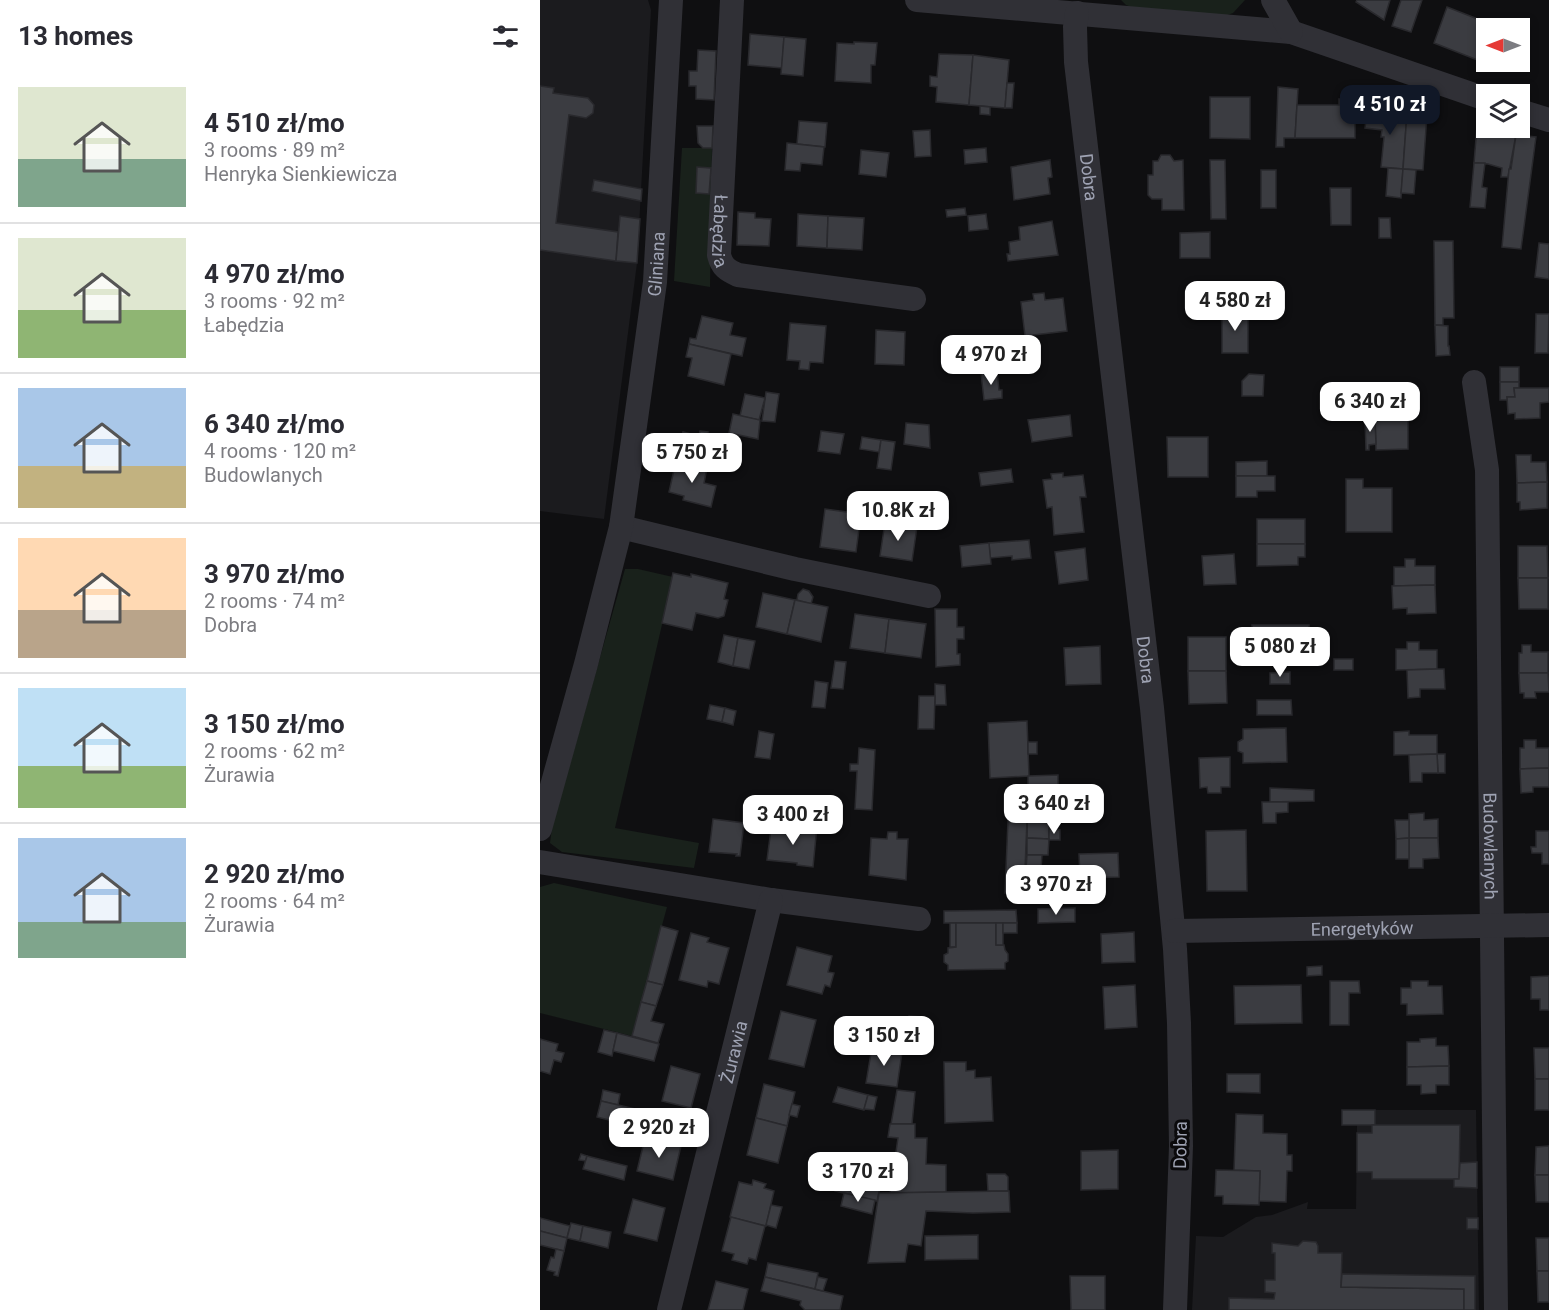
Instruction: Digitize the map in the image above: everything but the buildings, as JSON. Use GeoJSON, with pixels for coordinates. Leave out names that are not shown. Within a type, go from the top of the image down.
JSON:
{"type":"FeatureCollection","features":[{"type":"Feature","properties":{"kind":"street","name":"Gliniana"},"geometry":{"type":"LineString","coordinates":[[540,829],[621,527],[655,282],[671,0]]}},
{"type":"Feature","properties":{"kind":"street","name":"Łabędzia"},"geometry":{"type":"LineString","coordinates":[[732,0],[719,255],[721,265],[738,275],[914,299]]}},
{"type":"Feature","properties":{"kind":"street"},"geometry":{"type":"LineString","coordinates":[[917,0],[1077,14],[1108,8],[1291,32],[1476,96]]}},
{"type":"Feature","properties":{"kind":"street"},"geometry":{"type":"LineString","coordinates":[[1273,0],[1291,32]]}},
{"type":"Feature","properties":{"kind":"street","name":"Dobra"},"geometry":{"type":"LineString","coordinates":[[1077,14],[1076,62],[1152,708],[1174,931],[1179,1013],[1181,1135],[1175,1310]]}},
{"type":"Feature","properties":{"kind":"street"},"geometry":{"type":"LineString","coordinates":[[1530,114],[1549,120]]}},
{"type":"Feature","properties":{"kind":"street","name":"Budowlanych"},"geometry":{"type":"LineString","coordinates":[[1474,382],[1487,470],[1496,1310]]}},
{"type":"Feature","properties":{"kind":"street"},"geometry":{"type":"LineString","coordinates":[[621,527],[795,569],[929,596]]}},
{"type":"Feature","properties":{"kind":"street"},"geometry":{"type":"LineString","coordinates":[[540,862],[771,900],[918,919]]}},
{"type":"Feature","properties":{"kind":"street","name":"Żurawia"},"geometry":{"type":"LineString","coordinates":[[669,1310],[771,900]]}},
{"type":"Feature","properties":{"kind":"street","name":"Energetyków"},"geometry":{"type":"LineString","coordinates":[[1174,931],[1549,925]]}},
{"type":"Feature","properties":{"kind":"shaded area"},"geometry":{"type":"Polygon","coordinates":[[[540,0],[648,0],[651,10],[637,263],[604,519],[540,511],[540,0]]]}},
{"type":"Feature","properties":{"kind":"shaded area"},"geometry":{"type":"Polygon","coordinates":[[[1121,0],[1245,0],[1233,13],[1225,16],[1134,8],[1121,0]]]}},
{"type":"Feature","properties":{"kind":"shaded area"},"geometry":{"type":"Polygon","coordinates":[[[682,148],[712,148],[710,287],[674,281],[682,148]]]}},
{"type":"Feature","properties":{"kind":"shaded area"},"geometry":{"type":"Polygon","coordinates":[[[625,569],[638,569],[673,577],[615,828],[699,843],[694,868],[562,852],[550,843],[552,828],[625,569]]]}},
{"type":"Feature","properties":{"kind":"shaded area"},"geometry":{"type":"Polygon","coordinates":[[[554,883],[667,907],[632,1036],[540,1013],[540,887],[554,883]]]}},
{"type":"Feature","properties":{"kind":"shaded area"},"geometry":{"type":"Polygon","coordinates":[[[1342,1110],[1476,1110],[1479,1310],[1192,1310],[1196,1236],[1223,1237],[1256,1217],[1272,1215],[1308,1202],[1307,1209],[1356,1209],[1357,1125],[1342,1125],[1342,1110]]]}}]}
